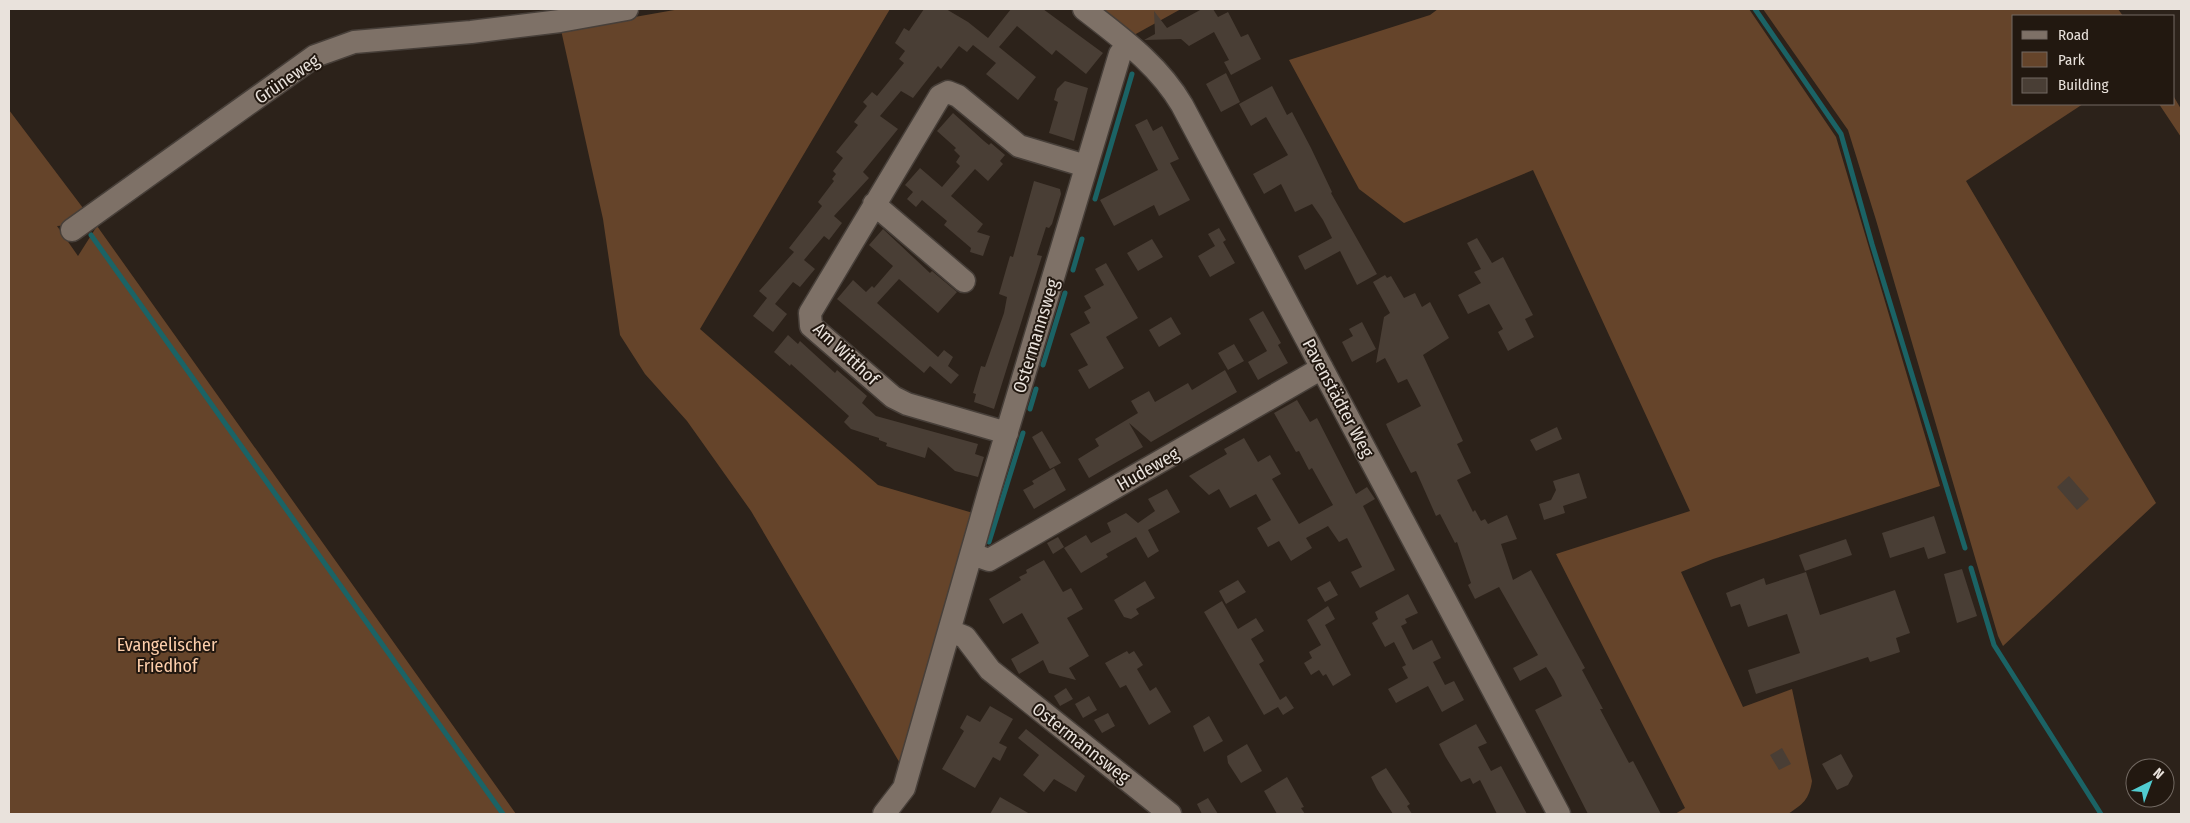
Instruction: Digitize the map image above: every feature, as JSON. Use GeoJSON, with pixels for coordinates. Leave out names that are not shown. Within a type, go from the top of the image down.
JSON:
{"type":"FeatureCollection","features":[{"type":"Feature","properties":{"kind":"street","name":"Grüneweg"},"geometry":{"type":"LineString","coordinates":[[72,230],[316,56],[354,42],[471,32],[627,9]]}},
{"type":"Feature","properties":{"kind":"street","name":"Pavenstädter Weg"},"geometry":{"type":"LineString","coordinates":[[1084,9],[1154,66],[1170,84],[1559,814]]}},
{"type":"Feature","properties":{"kind":"street","name":"Ostermannsweg"},"geometry":{"type":"LineString","coordinates":[[893,811],[904,788],[1120,54],[1128,44]]}},
{"type":"Feature","properties":{"kind":"street","name":"Am Witthof"},"geometry":{"type":"LineString","coordinates":[[1007,433],[907,404],[893,398],[811,326],[810,313],[940,96],[948,92],[958,96],[1019,146],[1086,166]]}},
{"type":"Feature","properties":{"kind":"street"},"geometry":{"type":"LineString","coordinates":[[874,204],[964,281]]}},
{"type":"Feature","properties":{"kind":"street","name":"Hudeweg"},"geometry":{"type":"LineString","coordinates":[[972,554],[989,560],[1322,368]]}},
{"type":"Feature","properties":{"kind":"street","name":"Ostermannsweg"},"geometry":{"type":"LineString","coordinates":[[950,631],[965,637],[990,670],[1170,814]]}},
{"type":"Feature","properties":{"kind":"green space"},"geometry":{"type":"Polygon","coordinates":[[[680,9],[890,9],[700,329],[878,485],[973,513],[901,765],[751,511],[687,421],[645,374],[620,335],[603,219],[561,30],[680,9]]]}},
{"type":"Feature","properties":{"kind":"green space"},"geometry":{"type":"Polygon","coordinates":[[[1100,9],[1181,9],[1134,35],[1100,9]]]}},
{"type":"Feature","properties":{"kind":"green space"},"geometry":{"type":"Polygon","coordinates":[[[1438,9],[1749,9],[1836,137],[1940,486],[1713,559],[1681,572],[1743,707],[1792,689],[1812,781],[1805,801],[1788,814],[1675,814],[1685,808],[1556,554],[1690,511],[1533,170],[1404,223],[1359,189],[1289,60],[1430,15],[1438,9]]]}},
{"type":"Feature","properties":{"kind":"green space"},"geometry":{"type":"Polygon","coordinates":[[[1763,9],[2118,9],[2122,15],[2012,15],[2012,105],[2081,105],[1966,181],[2156,503],[2003,646],[1998,636],[1848,130],[1763,9]]]}},
{"type":"Feature","properties":{"kind":"green space"},"geometry":{"type":"Polygon","coordinates":[[[2175,99],[2181,109],[2181,137],[2160,105],[2175,105],[2175,99]]]}},
{"type":"Feature","properties":{"kind":"green space","name":"Evangelischer Friedhof"},"geometry":{"type":"Polygon","coordinates":[[[9,110],[86,212],[70,225],[57,226],[78,256],[97,226],[516,814],[9,814],[9,110]]]}},
{"type":"Feature","properties":{"kind":"building"},"geometry":{"type":"Polygon","coordinates":[[[924,9],[946,9],[968,22],[988,38],[1011,9],[1043,9],[1103,53],[1086,74],[1056,50],[1052,55],[1017,26],[999,47],[1036,77],[1018,100],[986,74],[996,63],[973,45],[967,52],[959,46],[941,69],[938,66],[913,98],[901,91],[880,116],[898,129],[863,172],[869,178],[834,216],[842,223],[829,240],[824,236],[804,260],[815,269],[800,287],[793,282],[775,304],[787,314],[773,332],[753,316],[767,298],[759,291],[794,252],[789,248],[822,206],[818,202],[834,181],[832,179],[836,174],[833,171],[843,158],[836,152],[858,125],[854,122],[867,106],[863,102],[872,92],[877,96],[904,63],[899,59],[905,51],[895,43],[904,28],[909,31],[924,9]]]}},
{"type":"Feature","properties":{"kind":"building"},"geometry":{"type":"Polygon","coordinates":[[[1202,9],[1213,9],[1218,17],[1228,12],[1241,37],[1248,34],[1261,59],[1231,75],[1224,62],[1229,60],[1214,32],[1189,46],[1181,39],[1144,40],[1155,34],[1154,11],[1167,28],[1202,9]]]}},
{"type":"Feature","properties":{"kind":"building"},"geometry":{"type":"Polygon","coordinates":[[[1226,73],[1240,102],[1221,112],[1206,84],[1226,73]]]}},
{"type":"Feature","properties":{"kind":"building"},"geometry":{"type":"Polygon","coordinates":[[[1065,81],[1088,88],[1074,141],[1049,133],[1058,102],[1054,100],[1057,89],[1065,81]]]}},
{"type":"Feature","properties":{"kind":"building"},"geometry":{"type":"Polygon","coordinates":[[[1272,86],[1287,115],[1292,112],[1311,148],[1331,193],[1377,274],[1357,285],[1340,251],[1305,270],[1298,256],[1332,238],[1323,220],[1312,204],[1295,212],[1281,184],[1264,194],[1253,174],[1288,155],[1266,117],[1251,126],[1239,104],[1272,86]]]}},
{"type":"Feature","properties":{"kind":"building"},"geometry":{"type":"Polygon","coordinates":[[[953,113],[984,141],[989,145],[991,143],[1005,155],[1000,161],[1003,164],[988,181],[975,169],[951,196],[983,224],[977,232],[990,236],[983,256],[970,252],[971,248],[944,225],[947,221],[922,200],[916,207],[907,199],[913,192],[905,185],[920,168],[942,187],[960,166],[956,162],[960,156],[954,150],[956,148],[937,131],[953,113]]]}},
{"type":"Feature","properties":{"kind":"building"},"geometry":{"type":"Polygon","coordinates":[[[1147,119],[1153,131],[1162,126],[1179,159],[1170,163],[1190,200],[1159,216],[1154,205],[1114,226],[1100,200],[1158,170],[1135,125],[1147,119]]]}},
{"type":"Feature","properties":{"kind":"building"},"geometry":{"type":"Polygon","coordinates":[[[1034,181],[1060,189],[1061,194],[1052,224],[1049,228],[1046,227],[1037,255],[1042,256],[994,409],[974,402],[976,394],[973,393],[981,366],[985,367],[1004,313],[1007,297],[999,294],[1010,256],[1013,257],[1034,181]]]}},
{"type":"Feature","properties":{"kind":"building"},"geometry":{"type":"Polygon","coordinates":[[[1219,228],[1226,240],[1223,242],[1235,263],[1210,277],[1198,256],[1215,246],[1208,234],[1219,228]]]}},
{"type":"Feature","properties":{"kind":"building"},"geometry":{"type":"Polygon","coordinates":[[[883,229],[930,273],[932,271],[957,292],[938,313],[899,279],[877,303],[938,357],[944,350],[953,357],[948,366],[959,375],[951,384],[930,366],[924,373],[837,299],[853,280],[866,292],[872,286],[874,288],[893,266],[869,245],[883,229]]]}},
{"type":"Feature","properties":{"kind":"building"},"geometry":{"type":"Polygon","coordinates":[[[1477,238],[1492,263],[1503,257],[1533,315],[1525,319],[1534,337],[1508,351],[1498,332],[1503,329],[1489,304],[1468,314],[1458,295],[1481,283],[1474,272],[1481,269],[1467,243],[1477,238]]]}},
{"type":"Feature","properties":{"kind":"building"},"geometry":{"type":"Polygon","coordinates":[[[1152,239],[1163,257],[1138,271],[1127,253],[1152,239]]]}},
{"type":"Feature","properties":{"kind":"building"},"geometry":{"type":"Polygon","coordinates":[[[1106,263],[1138,318],[1106,337],[1124,368],[1089,389],[1078,370],[1088,365],[1070,334],[1090,323],[1084,312],[1091,308],[1084,296],[1104,285],[1095,269],[1106,263]]]}},
{"type":"Feature","properties":{"kind":"building"},"geometry":{"type":"Polygon","coordinates":[[[1385,275],[1387,278],[1391,276],[1404,298],[1415,293],[1422,307],[1430,302],[1449,338],[1423,355],[1463,441],[1457,444],[1471,473],[1457,480],[1473,512],[1475,510],[1481,521],[1485,519],[1488,524],[1507,515],[1517,539],[1501,544],[1513,580],[1531,570],[1585,668],[1582,670],[1603,709],[1600,709],[1629,763],[1633,761],[1661,814],[1588,814],[1535,710],[1562,696],[1554,680],[1546,667],[1520,681],[1513,668],[1538,655],[1499,587],[1475,599],[1468,585],[1471,583],[1457,542],[1455,543],[1440,514],[1436,516],[1416,471],[1411,473],[1386,424],[1421,406],[1407,379],[1398,383],[1385,358],[1376,363],[1384,317],[1390,313],[1373,282],[1385,275]]]}},
{"type":"Feature","properties":{"kind":"building"},"geometry":{"type":"Polygon","coordinates":[[[1263,311],[1281,343],[1278,345],[1288,363],[1258,380],[1248,362],[1267,351],[1249,319],[1263,311]]]}},
{"type":"Feature","properties":{"kind":"building"},"geometry":{"type":"Polygon","coordinates":[[[1171,317],[1181,334],[1159,347],[1149,330],[1171,317]]]}},
{"type":"Feature","properties":{"kind":"building"},"geometry":{"type":"Polygon","coordinates":[[[1362,322],[1376,349],[1352,362],[1342,342],[1353,336],[1349,329],[1362,322]]]}},
{"type":"Feature","properties":{"kind":"building"},"geometry":{"type":"Polygon","coordinates":[[[788,335],[798,344],[800,341],[835,373],[837,370],[867,396],[862,403],[876,416],[978,444],[975,454],[984,457],[978,477],[955,471],[928,447],[925,458],[886,446],[887,443],[879,440],[879,438],[851,429],[844,422],[849,416],[791,364],[790,366],[774,352],[788,335]]]}},
{"type":"Feature","properties":{"kind":"building"},"geometry":{"type":"Polygon","coordinates":[[[1234,344],[1244,361],[1228,370],[1218,353],[1234,344]]]}},
{"type":"Feature","properties":{"kind":"building"},"geometry":{"type":"Polygon","coordinates":[[[1225,370],[1237,392],[1151,442],[1129,423],[1143,447],[1089,478],[1078,459],[1099,446],[1095,439],[1138,413],[1131,401],[1149,391],[1155,402],[1188,383],[1192,390],[1225,370]]]}},
{"type":"Feature","properties":{"kind":"building"},"geometry":{"type":"Polygon","coordinates":[[[1297,400],[1310,422],[1317,418],[1356,494],[1367,487],[1375,499],[1363,506],[1395,570],[1360,588],[1351,572],[1362,567],[1347,538],[1339,542],[1328,526],[1306,538],[1312,548],[1291,561],[1279,541],[1268,547],[1257,528],[1271,520],[1256,494],[1230,508],[1219,489],[1209,495],[1189,476],[1227,454],[1224,449],[1244,438],[1258,462],[1270,455],[1281,474],[1272,479],[1299,524],[1333,505],[1312,468],[1309,470],[1299,451],[1296,452],[1274,413],[1297,400]]]}},
{"type":"Feature","properties":{"kind":"building"},"geometry":{"type":"Polygon","coordinates":[[[1557,427],[1562,439],[1536,451],[1530,440],[1557,427]]]}},
{"type":"Feature","properties":{"kind":"building"},"geometry":{"type":"Polygon","coordinates":[[[1042,431],[1061,463],[1050,469],[1032,437],[1042,431]]]}},
{"type":"Feature","properties":{"kind":"building"},"geometry":{"type":"Polygon","coordinates":[[[1054,468],[1066,490],[1034,509],[1023,490],[1034,484],[1032,481],[1054,468]]]}},
{"type":"Feature","properties":{"kind":"building"},"geometry":{"type":"Polygon","coordinates":[[[1579,473],[1587,498],[1563,506],[1565,513],[1544,520],[1539,504],[1551,500],[1556,490],[1553,481],[1579,473]]]}},
{"type":"Feature","properties":{"kind":"building"},"geometry":{"type":"Polygon","coordinates":[[[2069,476],[2089,499],[2077,510],[2057,487],[2069,476]]]}},
{"type":"Feature","properties":{"kind":"building"},"geometry":{"type":"Polygon","coordinates":[[[1167,489],[1180,512],[1148,530],[1159,551],[1148,558],[1136,537],[1106,554],[1108,557],[1081,573],[1064,548],[1086,535],[1091,543],[1111,532],[1107,523],[1126,513],[1138,523],[1155,511],[1148,499],[1167,489]]]}},
{"type":"Feature","properties":{"kind":"building"},"geometry":{"type":"Polygon","coordinates":[[[1934,516],[1946,553],[1928,559],[1924,547],[1890,558],[1882,533],[1934,516]]]}},
{"type":"Feature","properties":{"kind":"building"},"geometry":{"type":"Polygon","coordinates":[[[1058,537],[1064,547],[1053,554],[1047,543],[1058,537]]]}},
{"type":"Feature","properties":{"kind":"building"},"geometry":{"type":"Polygon","coordinates":[[[1846,539],[1852,555],[1805,571],[1799,555],[1846,539]]]}},
{"type":"Feature","properties":{"kind":"building"},"geometry":{"type":"Polygon","coordinates":[[[1044,560],[1063,592],[1071,588],[1083,609],[1067,618],[1089,656],[1069,668],[1076,680],[1049,673],[1043,660],[1019,674],[1011,659],[1039,643],[1022,613],[1003,624],[989,599],[1021,580],[1019,577],[1027,573],[1026,570],[1044,560]]]}},
{"type":"Feature","properties":{"kind":"building"},"geometry":{"type":"Polygon","coordinates":[[[1962,569],[1977,616],[1957,623],[1944,574],[1962,569]]]}},
{"type":"Feature","properties":{"kind":"building"},"geometry":{"type":"Polygon","coordinates":[[[1806,572],[1820,615],[1895,590],[1910,633],[1896,638],[1900,652],[1870,662],[1868,657],[1756,694],[1748,670],[1800,653],[1787,614],[1748,627],[1740,604],[1731,607],[1726,593],[1764,578],[1766,585],[1806,572]]]}},
{"type":"Feature","properties":{"kind":"building"},"geometry":{"type":"Polygon","coordinates":[[[1238,580],[1246,592],[1226,604],[1219,591],[1238,580]]]}},
{"type":"Feature","properties":{"kind":"building"},"geometry":{"type":"Polygon","coordinates":[[[1145,581],[1155,598],[1136,609],[1139,614],[1131,619],[1124,617],[1114,600],[1145,581]]]}},
{"type":"Feature","properties":{"kind":"building"},"geometry":{"type":"Polygon","coordinates":[[[1330,581],[1338,595],[1325,602],[1317,588],[1330,581]]]}},
{"type":"Feature","properties":{"kind":"building"},"geometry":{"type":"Polygon","coordinates":[[[1408,594],[1418,613],[1405,619],[1407,623],[1401,626],[1413,650],[1432,640],[1441,658],[1433,662],[1445,685],[1454,681],[1464,700],[1442,712],[1428,686],[1396,703],[1388,689],[1408,678],[1402,667],[1406,665],[1394,642],[1385,647],[1372,623],[1378,619],[1375,612],[1408,594]]]}},
{"type":"Feature","properties":{"kind":"building"},"geometry":{"type":"Polygon","coordinates":[[[1222,601],[1238,629],[1256,618],[1264,631],[1251,639],[1264,661],[1259,664],[1280,700],[1286,696],[1294,708],[1283,715],[1278,707],[1264,715],[1204,612],[1222,601]]]}},
{"type":"Feature","properties":{"kind":"building"},"geometry":{"type":"Polygon","coordinates":[[[1328,606],[1335,619],[1325,625],[1351,675],[1333,686],[1326,674],[1323,676],[1319,670],[1311,675],[1304,663],[1312,658],[1309,652],[1321,645],[1307,620],[1328,606]]]}},
{"type":"Feature","properties":{"kind":"building"},"geometry":{"type":"Polygon","coordinates":[[[1127,651],[1129,654],[1134,651],[1143,665],[1137,669],[1150,691],[1156,687],[1171,712],[1149,725],[1126,685],[1120,688],[1105,663],[1127,651]]]}},
{"type":"Feature","properties":{"kind":"building"},"geometry":{"type":"Polygon","coordinates":[[[1066,688],[1073,699],[1060,706],[1054,696],[1066,688]]]}},
{"type":"Feature","properties":{"kind":"building"},"geometry":{"type":"Polygon","coordinates":[[[1089,696],[1097,710],[1083,718],[1075,704],[1089,696]]]}},
{"type":"Feature","properties":{"kind":"building"},"geometry":{"type":"Polygon","coordinates":[[[990,706],[1013,719],[999,743],[1007,747],[1000,761],[993,757],[975,788],[942,769],[964,731],[960,728],[967,715],[980,722],[990,706]]]}},
{"type":"Feature","properties":{"kind":"building"},"geometry":{"type":"Polygon","coordinates":[[[1108,713],[1115,726],[1102,733],[1094,720],[1108,713]]]}},
{"type":"Feature","properties":{"kind":"building"},"geometry":{"type":"Polygon","coordinates":[[[1209,716],[1223,741],[1204,752],[1193,726],[1209,716]]]}},
{"type":"Feature","properties":{"kind":"building"},"geometry":{"type":"Polygon","coordinates":[[[1476,724],[1487,743],[1478,747],[1491,771],[1501,766],[1527,814],[1497,814],[1480,780],[1473,784],[1470,778],[1461,782],[1445,756],[1439,744],[1476,724]]]}},
{"type":"Feature","properties":{"kind":"building"},"geometry":{"type":"Polygon","coordinates":[[[1026,729],[1085,776],[1076,792],[1054,779],[1044,792],[1023,775],[1039,755],[1018,738],[1026,729]]]}},
{"type":"Feature","properties":{"kind":"building"},"geometry":{"type":"Polygon","coordinates":[[[1247,744],[1262,771],[1241,783],[1228,763],[1227,756],[1247,744]]]}},
{"type":"Feature","properties":{"kind":"building"},"geometry":{"type":"Polygon","coordinates":[[[1782,748],[1791,764],[1779,770],[1770,755],[1782,748]]]}},
{"type":"Feature","properties":{"kind":"building"},"geometry":{"type":"Polygon","coordinates":[[[1841,754],[1853,776],[1848,785],[1837,790],[1822,764],[1841,754]]]}},
{"type":"Feature","properties":{"kind":"building"},"geometry":{"type":"Polygon","coordinates":[[[1386,768],[1410,804],[1407,806],[1412,814],[1393,814],[1377,789],[1371,777],[1386,768]]]}},
{"type":"Feature","properties":{"kind":"building"},"geometry":{"type":"Polygon","coordinates":[[[1287,777],[1304,807],[1301,808],[1305,814],[1277,814],[1264,791],[1287,777]]]}},
{"type":"Feature","properties":{"kind":"building"},"geometry":{"type":"Polygon","coordinates":[[[1000,797],[1030,814],[990,814],[1000,797]]]}},
{"type":"Feature","properties":{"kind":"building"},"geometry":{"type":"Polygon","coordinates":[[[1208,798],[1218,814],[1202,814],[1197,804],[1208,798]]]}},
{"type":"Feature","properties":{"kind":"waterway"},"geometry":{"type":"LineString","coordinates":[[1755,9],[1841,134],[1872,244],[1965,548]]}},
{"type":"Feature","properties":{"kind":"waterway"},"geometry":{"type":"LineString","coordinates":[[1095,199],[1132,74]]}},
{"type":"Feature","properties":{"kind":"waterway"},"geometry":{"type":"LineString","coordinates":[[91,235],[503,814]]}},
{"type":"Feature","properties":{"kind":"waterway"},"geometry":{"type":"LineString","coordinates":[[1073,270],[1082,239]]}},
{"type":"Feature","properties":{"kind":"waterway"},"geometry":{"type":"LineString","coordinates":[[1043,365],[1065,293]]}},
{"type":"Feature","properties":{"kind":"waterway"},"geometry":{"type":"LineString","coordinates":[[1030,409],[1036,389]]}},
{"type":"Feature","properties":{"kind":"waterway"},"geometry":{"type":"LineString","coordinates":[[989,542],[1023,433]]}},
{"type":"Feature","properties":{"kind":"waterway"},"geometry":{"type":"LineString","coordinates":[[1971,568],[1994,645],[2101,814]]}}]}
